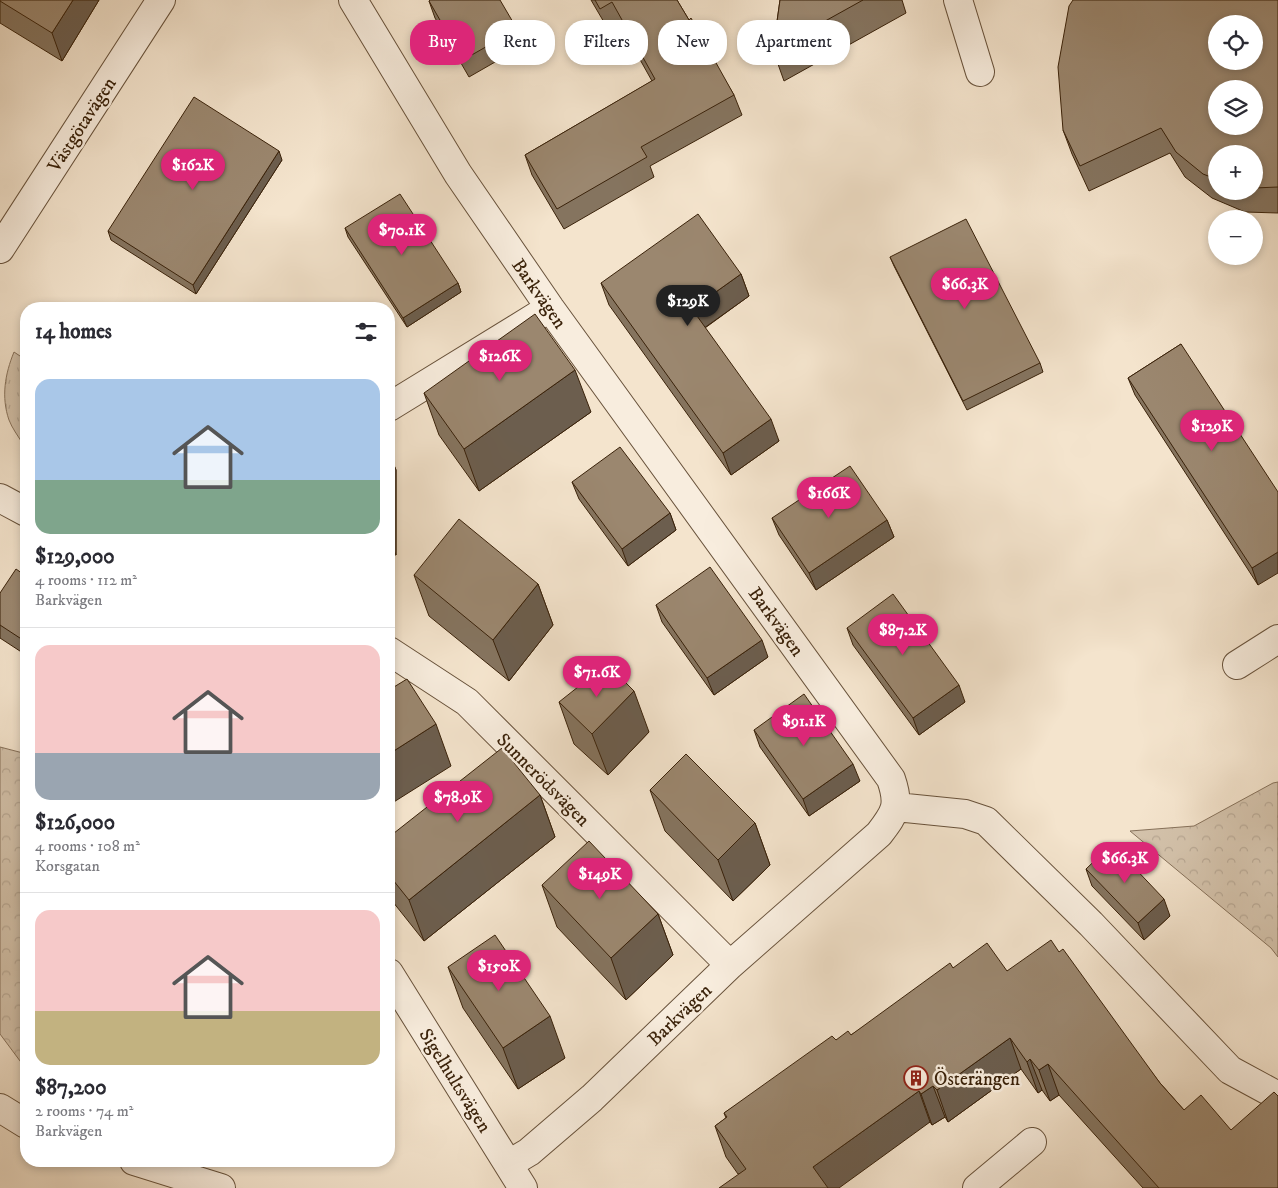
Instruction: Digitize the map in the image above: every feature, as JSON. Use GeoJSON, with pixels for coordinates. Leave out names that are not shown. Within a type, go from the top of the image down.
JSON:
{"type":"FeatureCollection","features":[{"type":"Feature","properties":{"kind":"street","name":"Västgötavägen"},"geometry":{"type":"LineString","coordinates":[[1,245],[161,0]]}},
{"type":"Feature","properties":{"kind":"street","name":"Barkvägen"},"geometry":{"type":"LineString","coordinates":[[353,0],[458,174],[550,308],[891,779],[896,794],[896,807],[890,820],[879,834],[730,965],[592,1098],[529,1152],[509,1164]]}},
{"type":"Feature","properties":{"kind":"street"},"geometry":{"type":"LineString","coordinates":[[958,0],[980,72]]}},
{"type":"Feature","properties":{"kind":"street"},"geometry":{"type":"LineString","coordinates":[[395,403],[550,308]]}},
{"type":"Feature","properties":{"kind":"street"},"geometry":{"type":"LineString","coordinates":[[0,498],[20,509]]}},
{"type":"Feature","properties":{"kind":"street"},"geometry":{"type":"LineString","coordinates":[[1237,665],[1278,639]]}},
{"type":"Feature","properties":{"kind":"street","name":"Sunnerödsvägen"},"geometry":{"type":"LineString","coordinates":[[395,655],[467,702],[730,965]]}},
{"type":"Feature","properties":{"kind":"street"},"geometry":{"type":"LineString","coordinates":[[896,807],[965,814],[986,821],[1091,924],[1230,1070],[1278,1096]]}},
{"type":"Feature","properties":{"kind":"street","name":"Sigelhultsvägen"},"geometry":{"type":"LineString","coordinates":[[395,983],[523,1188]]}},
{"type":"Feature","properties":{"kind":"street"},"geometry":{"type":"LineString","coordinates":[[0,1108],[20,1120]]}},
{"type":"Feature","properties":{"kind":"street"},"geometry":{"type":"LineString","coordinates":[[977,1188],[1032,1142]]}},
{"type":"Feature","properties":{"kind":"street"},"geometry":{"type":"LineString","coordinates":[[153,1167],[221,1188]]}},
{"type":"Feature","properties":{"kind":"green space"},"geometry":{"type":"Polygon","coordinates":[[[14,352],[20,356],[20,440],[10,423],[5,403],[8,369],[14,352]]]}},
{"type":"Feature","properties":{"kind":"green space"},"geometry":{"type":"Polygon","coordinates":[[[0,747],[20,752],[20,1061],[0,1034],[0,747]]]}},
{"type":"Feature","properties":{"kind":"green space"},"geometry":{"type":"Polygon","coordinates":[[[1278,782],[1278,957],[1271,948],[1130,831],[1194,826],[1278,782]]]}},
{"type":"Feature","properties":{"kind":"building"},"geometry":{"type":"Polygon","coordinates":[[[0,0],[73,0],[52,33],[0,0]]]}},
{"type":"Feature","properties":{"kind":"building"},"geometry":{"type":"Polygon","coordinates":[[[500,0],[512,20],[485,20],[485,47],[475,53],[475,20],[440,20],[429,1],[500,0]]]}},
{"type":"Feature","properties":{"kind":"building"},"geometry":{"type":"Polygon","coordinates":[[[595,0],[677,0],[689,20],[658,20],[658,65],[717,65],[734,95],[641,147],[647,157],[557,209],[525,155],[655,79],[647,65],[648,20],[622,20],[612,2],[600,9],[595,0]]]}},
{"type":"Feature","properties":{"kind":"building"},"geometry":{"type":"Polygon","coordinates":[[[780,0],[863,0],[827,20],[777,20],[780,0]]]}},
{"type":"Feature","properties":{"kind":"building"},"geometry":{"type":"Polygon","coordinates":[[[1073,0],[1278,0],[1278,187],[1263,188],[1263,145],[1208,145],[1208,176],[1176,152],[1161,128],[1080,166],[1063,130],[1058,67],[1069,6],[1073,0]]]}},
{"type":"Feature","properties":{"kind":"building"},"geometry":{"type":"Polygon","coordinates":[[[194,97],[279,151],[193,285],[108,231],[194,97]]]}},
{"type":"Feature","properties":{"kind":"building"},"geometry":{"type":"Polygon","coordinates":[[[400,194],[458,283],[403,318],[395,306],[395,302],[393,302],[345,228],[400,194]]]}},
{"type":"Feature","properties":{"kind":"building"},"geometry":{"type":"Polygon","coordinates":[[[698,214],[741,274],[692,309],[771,419],[723,453],[601,283],[698,214]]]}},
{"type":"Feature","properties":{"kind":"building"},"geometry":{"type":"Polygon","coordinates":[[[966,219],[1040,363],[963,401],[890,257],[966,219]]]}},
{"type":"Feature","properties":{"kind":"building"},"geometry":{"type":"Polygon","coordinates":[[[535,314],[575,370],[464,449],[424,393],[535,314]]]}},
{"type":"Feature","properties":{"kind":"building"},"geometry":{"type":"Polygon","coordinates":[[[1181,344],[1278,492],[1278,552],[1252,568],[1128,378],[1181,344]]]}},
{"type":"Feature","properties":{"kind":"building"},"geometry":{"type":"Polygon","coordinates":[[[620,447],[670,513],[622,549],[572,482],[620,447]]]}},
{"type":"Feature","properties":{"kind":"building"},"geometry":{"type":"Polygon","coordinates":[[[850,466],[887,520],[809,573],[772,518],[850,466]]]}},
{"type":"Feature","properties":{"kind":"building"},"geometry":{"type":"Polygon","coordinates":[[[459,519],[538,584],[493,640],[414,575],[459,519]]]}},
{"type":"Feature","properties":{"kind":"building"},"geometry":{"type":"Polygon","coordinates":[[[710,567],[762,640],[707,678],[656,605],[710,567]]]}},
{"type":"Feature","properties":{"kind":"building"},"geometry":{"type":"Polygon","coordinates":[[[16,569],[20,572],[20,638],[0,625],[0,593],[16,569]]]}},
{"type":"Feature","properties":{"kind":"building"},"geometry":{"type":"Polygon","coordinates":[[[893,594],[959,685],[913,718],[847,628],[893,594]]]}},
{"type":"Feature","properties":{"kind":"building"},"geometry":{"type":"Polygon","coordinates":[[[607,664],[634,691],[592,734],[559,702],[607,664]]]}},
{"type":"Feature","properties":{"kind":"building"},"geometry":{"type":"Polygon","coordinates":[[[407,679],[436,724],[395,750],[395,686],[407,679]]]}},
{"type":"Feature","properties":{"kind":"building"},"geometry":{"type":"Polygon","coordinates":[[[804,694],[853,764],[803,799],[754,730],[804,694]]]}},
{"type":"Feature","properties":{"kind":"building"},"geometry":{"type":"Polygon","coordinates":[[[502,748],[540,795],[409,900],[395,882],[395,832],[502,748]]]}},
{"type":"Feature","properties":{"kind":"building"},"geometry":{"type":"Polygon","coordinates":[[[686,754],[755,823],[718,860],[650,790],[686,754]]]}},
{"type":"Feature","properties":{"kind":"building"},"geometry":{"type":"Polygon","coordinates":[[[589,841],[658,914],[611,958],[542,885],[589,841]]]}},
{"type":"Feature","properties":{"kind":"building"},"geometry":{"type":"Polygon","coordinates":[[[1112,844],[1164,899],[1138,923],[1086,869],[1112,844]]]}},
{"type":"Feature","properties":{"kind":"building"},"geometry":{"type":"Polygon","coordinates":[[[495,935],[550,1016],[503,1048],[448,967],[495,935]]]}},
{"type":"Feature","properties":{"kind":"building","name":"Österängen"},"geometry":{"type":"Polygon","coordinates":[[[1051,940],[1059,952],[1063,949],[1160,1083],[1184,1110],[1201,1095],[1231,1130],[1274,1092],[1278,1096],[1278,1188],[1159,1188],[1048,1064],[1039,1070],[1030,1059],[1027,1062],[1010,1038],[937,1090],[933,1086],[921,1094],[919,1091],[813,1167],[828,1188],[719,1188],[746,1169],[715,1126],[727,1117],[724,1113],[832,1036],[836,1040],[848,1031],[851,1035],[950,963],[953,968],[987,943],[1007,971],[1051,940]]]}},
{"type":"Feature","properties":{"kind":"place","name":"Österängen"},"geometry":{"type":"Point","coordinates":[916,1078]}}]}
